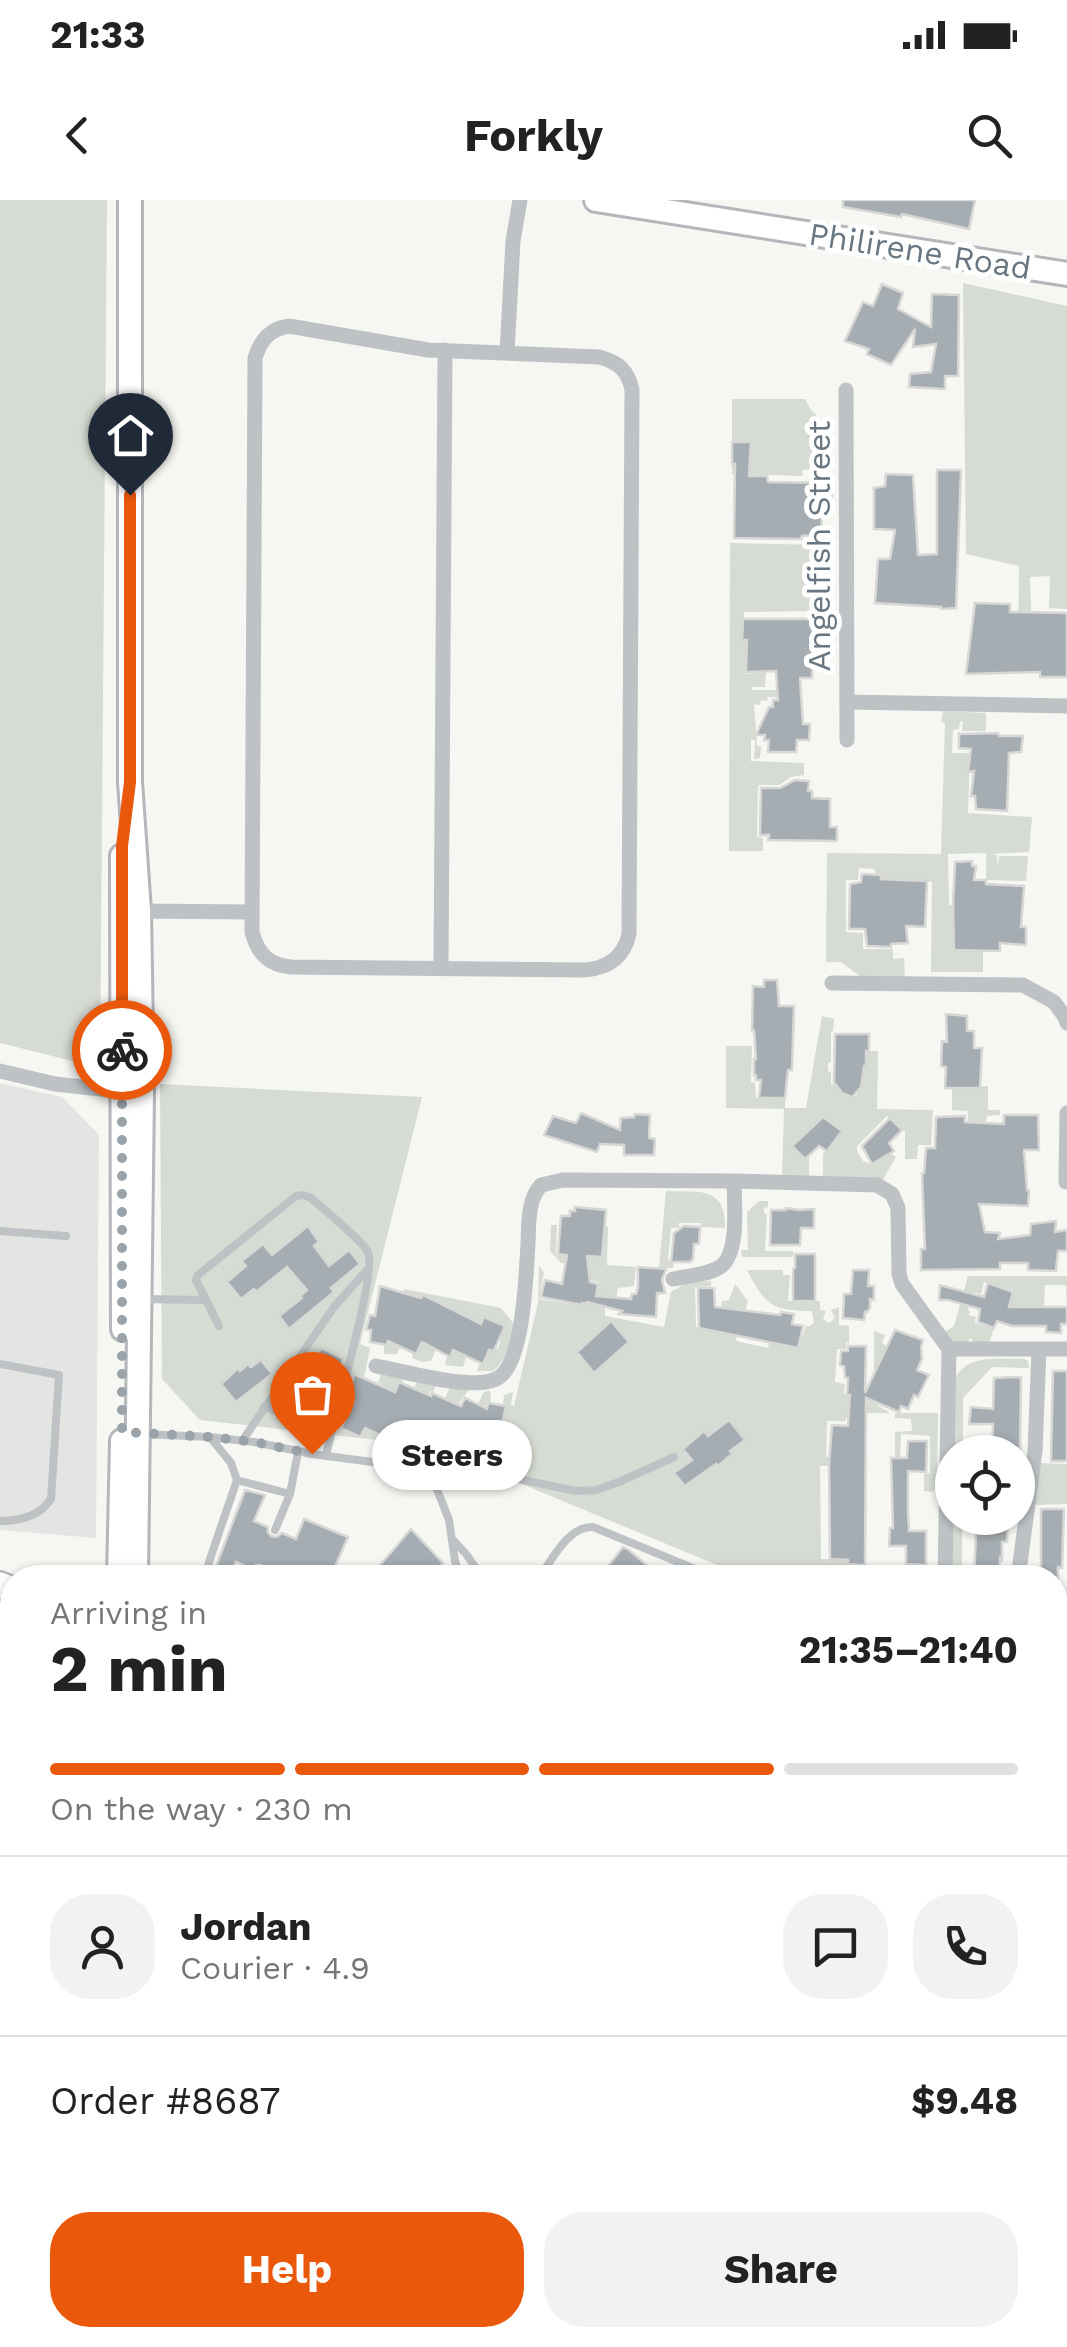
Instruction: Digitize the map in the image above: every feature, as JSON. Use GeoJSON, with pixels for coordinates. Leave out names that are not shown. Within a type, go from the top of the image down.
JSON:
{"type":"FeatureCollection","features":[{"type":"Feature","properties":{"kind":"street"},"geometry":{"type":"LineString","coordinates":[[130,200],[130,782],[139,911],[132,1092],[130,1432],[135,1565]]}},
{"type":"Feature","properties":{"kind":"street"},"geometry":{"type":"LineString","coordinates":[[507,353],[513,241],[520,200]]}},
{"type":"Feature","properties":{"kind":"street","name":"Philirene Road"},"geometry":{"type":"LineString","coordinates":[[596,200],[1067,274]]}},
{"type":"Feature","properties":{"kind":"street"},"geometry":{"type":"LineString","coordinates":[[289,326],[446,350],[598,356],[612,360],[630,378],[626,945],[610,964],[599,969],[276,966],[259,951],[252,932],[255,358],[268,334],[289,326]]}},
{"type":"Feature","properties":{"kind":"street"},"geometry":{"type":"LineString","coordinates":[[441,968],[446,350]]}},
{"type":"Feature","properties":{"kind":"street","name":"Angelfish Street"},"geometry":{"type":"LineString","coordinates":[[846,390],[847,740]]}},
{"type":"Feature","properties":{"kind":"street","name":"Angelfish Street"},"geometry":{"type":"LineString","coordinates":[[847,702],[1067,706]]}},
{"type":"Feature","properties":{"kind":"street"},"geometry":{"type":"LineString","coordinates":[[119,1565],[139,1299],[122,846],[130,782]]}},
{"type":"Feature","properties":{"kind":"street"},"geometry":{"type":"LineString","coordinates":[[139,911],[252,912]]}},
{"type":"Feature","properties":{"kind":"street"},"geometry":{"type":"LineString","coordinates":[[832,983],[1022,985],[1054,1002],[1066,1019]]}},
{"type":"Feature","properties":{"kind":"street"},"geometry":{"type":"LineString","coordinates":[[0,1071],[55,1084],[132,1092]]}},
{"type":"Feature","properties":{"kind":"street"},"geometry":{"type":"LineString","coordinates":[[1066,1182],[1067,1113]]}},
{"type":"Feature","properties":{"kind":"street"},"geometry":{"type":"LineString","coordinates":[[376,1366],[463,1383],[497,1380],[505,1372],[513,1360],[524,1298],[532,1200],[541,1185],[563,1180],[877,1185],[896,1200],[902,1284],[948,1349],[945,1565]]}},
{"type":"Feature","properties":{"kind":"street"},"geometry":{"type":"LineString","coordinates":[[673,1279],[719,1268],[728,1258],[733,1241],[734,1181]]}},
{"type":"Feature","properties":{"kind":"street"},"geometry":{"type":"LineString","coordinates":[[948,1349],[1067,1349]]}},
{"type":"Feature","properties":{"kind":"street"},"geometry":{"type":"LineString","coordinates":[[1020,1565],[1035,1451],[1039,1349]]}},
{"type":"Feature","properties":{"kind":"lane"},"geometry":{"type":"LineString","coordinates":[[220,1326],[196,1280],[198,1274],[296,1196],[312,1198],[366,1249],[370,1262],[366,1297],[326,1456]]}},
{"type":"Feature","properties":{"kind":"lane"},"geometry":{"type":"LineString","coordinates":[[0,1231],[66,1236]]}},
{"type":"Feature","properties":{"kind":"lane"},"geometry":{"type":"LineString","coordinates":[[242,1441],[334,1307],[367,1270]]}},
{"type":"Feature","properties":{"kind":"lane"},"geometry":{"type":"LineString","coordinates":[[139,1299],[206,1300]]}},
{"type":"Feature","properties":{"kind":"lane"},"geometry":{"type":"LineString","coordinates":[[0,1364],[59,1375],[51,1499],[36,1514],[0,1521]]}},
{"type":"Feature","properties":{"kind":"lane"},"geometry":{"type":"LineString","coordinates":[[264,1407],[332,1428]]}},
{"type":"Feature","properties":{"kind":"lane"},"geometry":{"type":"LineString","coordinates":[[130,1432],[210,1437],[326,1456],[475,1470],[576,1491],[596,1490],[674,1458]]}},
{"type":"Feature","properties":{"kind":"lane"},"geometry":{"type":"LineString","coordinates":[[209,1565],[237,1480],[230,1463],[210,1437]]}},
{"type":"Feature","properties":{"kind":"lane"},"geometry":{"type":"LineString","coordinates":[[275,1530],[290,1494],[298,1452]]}},
{"type":"Feature","properties":{"kind":"lane"},"geometry":{"type":"LineString","coordinates":[[429,1468],[449,1520],[456,1565]]}},
{"type":"Feature","properties":{"kind":"lane"},"geometry":{"type":"LineString","coordinates":[[237,1480],[290,1494]]}},
{"type":"Feature","properties":{"kind":"lane"},"geometry":{"type":"LineString","coordinates":[[549,1565],[570,1536],[583,1526],[685,1565]]}},
{"type":"Feature","properties":{"kind":"lane"},"geometry":{"type":"LineString","coordinates":[[452,1539],[474,1565]]}},
{"type":"Feature","properties":{"kind":"shaded area"},"geometry":{"type":"Polygon","coordinates":[[[0,200],[107,200],[100,1068],[0,1043],[0,200]]]}},
{"type":"Feature","properties":{"kind":"shaded area"},"geometry":{"type":"Polygon","coordinates":[[[963,283],[1067,306],[1067,609],[1049,608],[1050,576],[1030,577],[1032,638],[1018,656],[1019,566],[966,554],[963,283]]]}},
{"type":"Feature","properties":{"kind":"shaded area"},"geometry":{"type":"Polygon","coordinates":[[[732,399],[805,399],[826,424],[825,450],[818,451],[817,465],[802,470],[803,476],[732,474],[732,464],[750,464],[751,443],[732,442],[732,399]]]}},
{"type":"Feature","properties":{"kind":"shaded area"},"geometry":{"type":"Polygon","coordinates":[[[730,543],[827,545],[827,617],[809,619],[810,611],[744,612],[745,674],[766,672],[765,687],[752,690],[792,690],[792,697],[768,697],[760,705],[754,704],[757,746],[761,746],[760,758],[754,759],[755,740],[751,740],[751,761],[804,763],[804,775],[779,785],[758,785],[757,837],[763,838],[763,851],[729,851],[730,543]]]}},
{"type":"Feature","properties":{"kind":"shaded area"},"geometry":{"type":"Polygon","coordinates":[[[943,711],[986,713],[986,731],[962,731],[963,721],[959,729],[953,730],[952,753],[970,753],[968,813],[1032,817],[1029,852],[990,854],[997,855],[998,869],[999,856],[1028,856],[1026,881],[986,880],[986,853],[948,854],[949,905],[959,906],[983,945],[983,972],[931,972],[932,882],[881,879],[875,875],[875,869],[859,868],[858,880],[846,880],[846,932],[863,933],[863,949],[893,949],[893,959],[904,958],[905,980],[864,979],[841,962],[826,962],[827,853],[941,854],[943,711]]]}},
{"type":"Feature","properties":{"kind":"shaded area"},"geometry":{"type":"Polygon","coordinates":[[[822,1016],[834,1019],[828,1063],[831,1084],[838,1085],[844,1095],[856,1096],[866,1065],[866,1051],[878,1051],[877,1109],[933,1110],[931,1145],[918,1145],[917,1159],[905,1159],[905,1131],[887,1116],[857,1146],[863,1161],[871,1164],[890,1153],[896,1157],[882,1181],[823,1177],[823,1154],[841,1131],[823,1117],[805,1158],[809,1155],[809,1177],[782,1178],[784,1109],[726,1108],[726,1046],[752,1046],[751,1082],[755,1083],[756,1098],[785,1098],[785,1108],[806,1108],[822,1016]]]}},
{"type":"Feature","properties":{"kind":"shaded area"},"geometry":{"type":"Polygon","coordinates":[[[0,1083],[62,1097],[99,1135],[96,1538],[0,1530],[0,1083]]]}},
{"type":"Feature","properties":{"kind":"shaded area"},"geometry":{"type":"Polygon","coordinates":[[[160,1084],[422,1097],[360,1344],[370,1348],[365,1373],[348,1399],[353,1402],[342,1428],[360,1438],[200,1420],[162,1379],[160,1084]]]}},
{"type":"Feature","properties":{"kind":"shaded area"},"geometry":{"type":"Polygon","coordinates":[[[988,1086],[988,1110],[1000,1110],[1000,1115],[987,1116],[984,1131],[968,1155],[968,1111],[952,1110],[952,1088],[988,1086]]]}},
{"type":"Feature","properties":{"kind":"shaded area"},"geometry":{"type":"Polygon","coordinates":[[[666,1191],[689,1191],[715,1198],[724,1214],[725,1228],[679,1223],[679,1228],[671,1228],[668,1260],[674,1261],[673,1268],[659,1268],[666,1191]]]}},
{"type":"Feature","properties":{"kind":"shaded area"},"geometry":{"type":"Polygon","coordinates":[[[759,1201],[768,1201],[764,1208],[765,1251],[793,1251],[793,1257],[742,1257],[741,1250],[748,1250],[747,1212],[759,1201]]]}},
{"type":"Feature","properties":{"kind":"shaded area"},"geometry":{"type":"Polygon","coordinates":[[[551,1225],[557,1225],[556,1255],[587,1260],[587,1256],[603,1257],[608,1226],[607,1265],[636,1267],[634,1286],[618,1288],[616,1299],[605,1298],[605,1316],[664,1327],[671,1292],[688,1282],[711,1281],[711,1286],[695,1287],[696,1327],[720,1333],[725,1309],[722,1301],[729,1300],[735,1284],[748,1301],[739,1320],[736,1341],[768,1348],[769,1343],[798,1348],[806,1326],[814,1323],[812,1311],[771,1304],[747,1270],[783,1270],[783,1275],[790,1275],[788,1301],[820,1301],[820,1310],[826,1311],[823,1319],[829,1323],[835,1318],[831,1310],[839,1307],[839,1325],[849,1326],[849,1343],[846,1349],[837,1349],[835,1382],[845,1384],[844,1394],[856,1395],[856,1401],[874,1401],[874,1331],[885,1335],[882,1343],[888,1347],[884,1389],[877,1405],[890,1413],[861,1413],[860,1418],[827,1421],[826,1457],[844,1457],[845,1466],[820,1466],[821,1559],[848,1560],[849,1564],[860,1565],[717,1565],[512,1480],[502,1458],[396,1442],[413,1407],[417,1381],[437,1384],[430,1391],[414,1434],[432,1441],[450,1387],[470,1388],[445,1436],[489,1390],[490,1403],[485,1406],[480,1446],[500,1450],[508,1428],[502,1423],[504,1395],[513,1392],[514,1406],[538,1303],[539,1266],[544,1272],[539,1299],[582,1306],[594,1303],[599,1282],[583,1278],[586,1264],[561,1263],[550,1251],[551,1225]]]}},
{"type":"Feature","properties":{"kind":"shaded area"},"geometry":{"type":"Polygon","coordinates":[[[968,1276],[1067,1276],[1067,1307],[1066,1285],[1045,1285],[1044,1307],[1023,1308],[1004,1306],[1011,1300],[1013,1290],[984,1282],[981,1294],[973,1292],[968,1310],[969,1315],[976,1317],[975,1323],[994,1328],[989,1344],[972,1339],[969,1344],[951,1342],[942,1334],[954,1326],[968,1276]]]}},
{"type":"Feature","properties":{"kind":"shaded area"},"geometry":{"type":"Polygon","coordinates":[[[404,1289],[501,1308],[514,1324],[502,1361],[493,1371],[477,1371],[489,1350],[498,1348],[501,1341],[466,1356],[463,1367],[445,1365],[457,1342],[434,1348],[431,1361],[412,1358],[426,1341],[444,1305],[423,1295],[397,1354],[384,1354],[384,1345],[395,1330],[404,1289]]]}},
{"type":"Feature","properties":{"kind":"shaded area"},"geometry":{"type":"Polygon","coordinates":[[[992,1359],[1028,1361],[1029,1368],[992,1367],[963,1398],[963,1435],[953,1435],[953,1384],[965,1367],[992,1359]]]}},
{"type":"Feature","properties":{"kind":"shaded area"},"geometry":{"type":"Polygon","coordinates":[[[381,1375],[404,1377],[376,1434],[396,1442],[360,1438],[377,1401],[374,1399],[381,1375]]]}},
{"type":"Feature","properties":{"kind":"shaded area"},"geometry":{"type":"Polygon","coordinates":[[[895,1413],[938,1413],[934,1492],[924,1491],[924,1474],[930,1473],[930,1436],[901,1434],[900,1458],[895,1458],[895,1432],[912,1431],[911,1419],[895,1418],[895,1413]]]}},
{"type":"Feature","properties":{"kind":"shaded area"},"geometry":{"type":"Polygon","coordinates":[[[1040,1463],[1067,1464],[1067,1504],[1035,1505],[1040,1463]]]}},
{"type":"Feature","properties":{"kind":"shaded area"},"geometry":{"type":"Polygon","coordinates":[[[952,1535],[962,1535],[962,1565],[952,1565],[952,1535]]]}},
{"type":"Feature","properties":{"kind":"building"},"geometry":{"type":"Polygon","coordinates":[[[843,200],[975,200],[969,229],[902,214],[901,217],[843,207],[843,200]]]}},
{"type":"Feature","properties":{"kind":"building"},"geometry":{"type":"Polygon","coordinates":[[[882,284],[903,293],[898,309],[931,327],[932,294],[959,295],[958,376],[945,376],[945,389],[909,387],[910,374],[931,372],[936,344],[913,347],[915,329],[891,365],[867,354],[869,349],[845,341],[863,302],[873,306],[882,284]]]}},
{"type":"Feature","properties":{"kind":"building"},"geometry":{"type":"Polygon","coordinates":[[[732,442],[751,442],[749,476],[767,476],[768,482],[832,483],[832,498],[821,499],[822,535],[801,539],[734,538],[732,442]]]}},
{"type":"Feature","properties":{"kind":"building"},"geometry":{"type":"Polygon","coordinates":[[[937,470],[961,470],[956,608],[875,603],[878,559],[890,559],[895,530],[874,529],[874,488],[885,486],[886,474],[913,475],[918,555],[937,554],[937,470]]]}},
{"type":"Feature","properties":{"kind":"building"},"geometry":{"type":"Polygon","coordinates":[[[975,603],[1010,604],[1010,612],[1067,613],[1067,677],[1040,677],[1040,672],[966,674],[975,603]]]}},
{"type":"Feature","properties":{"kind":"building"},"geometry":{"type":"Polygon","coordinates":[[[743,619],[813,619],[812,678],[800,678],[803,724],[810,724],[809,740],[797,740],[796,752],[768,752],[769,740],[764,740],[765,735],[756,735],[769,707],[773,707],[773,700],[778,700],[776,671],[746,672],[743,619]]]}},
{"type":"Feature","properties":{"kind":"building"},"geometry":{"type":"Polygon","coordinates":[[[959,734],[1023,736],[1021,752],[1009,753],[1007,811],[976,809],[975,796],[971,796],[974,771],[968,772],[971,749],[959,748],[959,734]]]}},
{"type":"Feature","properties":{"kind":"building"},"geometry":{"type":"Polygon","coordinates":[[[795,780],[809,781],[812,798],[830,799],[830,827],[837,827],[837,841],[768,840],[769,835],[760,835],[761,788],[780,788],[795,780]]]}},
{"type":"Feature","properties":{"kind":"building"},"geometry":{"type":"Polygon","coordinates":[[[972,861],[972,866],[976,866],[974,880],[1024,886],[1021,927],[1026,927],[1026,945],[1000,943],[1000,951],[954,950],[955,862],[972,861]]]}},
{"type":"Feature","properties":{"kind":"building"},"geometry":{"type":"Polygon","coordinates":[[[862,874],[927,881],[925,927],[906,926],[908,943],[867,946],[865,929],[849,929],[850,884],[861,882],[862,874]]]}},
{"type":"Feature","properties":{"kind":"building"},"geometry":{"type":"Polygon","coordinates":[[[764,980],[777,980],[779,1006],[794,1006],[792,1070],[788,1070],[785,1098],[759,1098],[761,1080],[754,1075],[753,986],[764,987],[764,980]]]}},
{"type":"Feature","properties":{"kind":"building"},"geometry":{"type":"Polygon","coordinates":[[[946,1014],[967,1016],[967,1031],[974,1031],[974,1048],[982,1048],[980,1088],[945,1088],[946,1067],[941,1066],[942,1041],[947,1042],[946,1014]]]}},
{"type":"Feature","properties":{"kind":"building"},"geometry":{"type":"Polygon","coordinates":[[[835,1034],[869,1034],[861,1087],[852,1097],[842,1093],[834,1082],[835,1034]]]}},
{"type":"Feature","properties":{"kind":"building"},"geometry":{"type":"Polygon","coordinates":[[[581,1113],[620,1130],[621,1118],[650,1115],[649,1138],[655,1139],[654,1155],[624,1155],[624,1145],[600,1144],[597,1152],[544,1135],[553,1116],[576,1123],[581,1113]]]}},
{"type":"Feature","properties":{"kind":"building"},"geometry":{"type":"Polygon","coordinates":[[[1004,1115],[1038,1115],[1039,1150],[1024,1150],[1028,1206],[979,1204],[985,1232],[1000,1233],[998,1239],[1030,1235],[1031,1224],[1056,1221],[1055,1232],[1067,1230],[1067,1251],[1058,1251],[1056,1271],[1028,1270],[1028,1263],[1000,1263],[1000,1269],[921,1270],[921,1249],[925,1249],[922,1173],[926,1148],[935,1148],[936,1117],[965,1116],[965,1122],[1004,1124],[1004,1115]]]}},
{"type":"Feature","properties":{"kind":"building"},"geometry":{"type":"Polygon","coordinates":[[[823,1117],[842,1131],[827,1151],[819,1146],[805,1159],[792,1146],[823,1117]]]}},
{"type":"Feature","properties":{"kind":"building"},"geometry":{"type":"Polygon","coordinates":[[[890,1118],[902,1130],[889,1143],[894,1151],[872,1164],[862,1146],[890,1118]]]}},
{"type":"Feature","properties":{"kind":"building"},"geometry":{"type":"Polygon","coordinates":[[[575,1207],[606,1210],[602,1257],[587,1256],[590,1282],[598,1284],[596,1296],[631,1299],[638,1287],[638,1267],[666,1269],[662,1280],[665,1293],[657,1293],[656,1317],[619,1314],[622,1311],[587,1302],[582,1305],[541,1297],[545,1280],[562,1284],[567,1255],[558,1254],[561,1216],[570,1216],[575,1207]]]}},
{"type":"Feature","properties":{"kind":"building"},"geometry":{"type":"Polygon","coordinates":[[[814,1209],[814,1228],[801,1228],[800,1245],[770,1245],[771,1210],[814,1209]]]}},
{"type":"Feature","properties":{"kind":"building"},"geometry":{"type":"Polygon","coordinates":[[[308,1226],[319,1242],[314,1246],[329,1266],[349,1250],[360,1264],[331,1288],[334,1292],[289,1329],[279,1316],[307,1290],[287,1267],[241,1299],[227,1282],[246,1266],[242,1261],[263,1244],[272,1255],[308,1226]]]}},
{"type":"Feature","properties":{"kind":"building"},"geometry":{"type":"Polygon","coordinates":[[[684,1226],[700,1227],[699,1244],[694,1244],[690,1262],[671,1262],[674,1233],[684,1226]]]}},
{"type":"Feature","properties":{"kind":"building"},"geometry":{"type":"Polygon","coordinates":[[[795,1254],[815,1254],[815,1301],[793,1301],[795,1254]]]}},
{"type":"Feature","properties":{"kind":"building"},"geometry":{"type":"Polygon","coordinates":[[[853,1270],[869,1270],[868,1286],[874,1286],[874,1300],[870,1299],[864,1320],[843,1318],[844,1294],[851,1294],[853,1270]]]}},
{"type":"Feature","properties":{"kind":"building"},"geometry":{"type":"Polygon","coordinates":[[[988,1283],[1013,1292],[1009,1307],[1067,1307],[1067,1324],[1061,1324],[1061,1333],[1046,1332],[1046,1326],[1012,1326],[997,1321],[994,1328],[978,1322],[980,1309],[939,1300],[940,1285],[984,1297],[988,1283]]]}},
{"type":"Feature","properties":{"kind":"building"},"geometry":{"type":"Polygon","coordinates":[[[380,1286],[421,1298],[423,1295],[481,1324],[484,1317],[505,1326],[483,1364],[453,1350],[450,1357],[422,1342],[416,1354],[388,1341],[387,1345],[370,1342],[371,1330],[366,1330],[370,1315],[375,1316],[380,1286]]]}},
{"type":"Feature","properties":{"kind":"building"},"geometry":{"type":"Polygon","coordinates":[[[698,1288],[714,1288],[715,1307],[794,1314],[792,1324],[803,1326],[798,1348],[699,1328],[698,1288]]]}},
{"type":"Feature","properties":{"kind":"building"},"geometry":{"type":"Polygon","coordinates":[[[611,1321],[629,1342],[594,1373],[577,1352],[611,1321]]]}},
{"type":"Feature","properties":{"kind":"building"},"geometry":{"type":"Polygon","coordinates":[[[895,1330],[923,1340],[917,1370],[929,1375],[908,1409],[901,1406],[899,1412],[866,1398],[865,1565],[848,1564],[848,1560],[830,1559],[832,1425],[848,1426],[850,1395],[844,1366],[840,1365],[841,1351],[848,1351],[848,1346],[866,1346],[865,1393],[895,1330]]]}},
{"type":"Feature","properties":{"kind":"building"},"geometry":{"type":"Polygon","coordinates":[[[321,1348],[343,1359],[334,1393],[328,1391],[323,1400],[298,1387],[321,1348]]]}},
{"type":"Feature","properties":{"kind":"building"},"geometry":{"type":"Polygon","coordinates":[[[261,1360],[272,1374],[236,1402],[221,1384],[238,1368],[240,1371],[261,1360]]]}},
{"type":"Feature","properties":{"kind":"building"},"geometry":{"type":"Polygon","coordinates":[[[1053,1371],[1067,1371],[1067,1461],[1051,1461],[1053,1371]]]}},
{"type":"Feature","properties":{"kind":"building"},"geometry":{"type":"Polygon","coordinates":[[[354,1374],[395,1392],[399,1382],[461,1406],[465,1398],[487,1409],[488,1403],[506,1406],[500,1450],[467,1444],[465,1447],[437,1433],[432,1441],[402,1429],[396,1442],[365,1428],[360,1437],[341,1428],[354,1402],[348,1400],[354,1374]]]}},
{"type":"Feature","properties":{"kind":"building"},"geometry":{"type":"Polygon","coordinates":[[[1021,1377],[1020,1435],[993,1435],[993,1424],[969,1424],[971,1407],[993,1409],[994,1378],[1021,1377]]]}},
{"type":"Feature","properties":{"kind":"building"},"geometry":{"type":"Polygon","coordinates":[[[729,1420],[745,1440],[718,1466],[685,1486],[674,1473],[692,1460],[683,1449],[704,1431],[708,1436],[729,1420]]]}},
{"type":"Feature","properties":{"kind":"building"},"geometry":{"type":"Polygon","coordinates":[[[908,1441],[927,1441],[926,1472],[908,1471],[909,1531],[926,1531],[926,1565],[906,1564],[906,1546],[889,1546],[893,1528],[891,1458],[907,1458],[908,1441]]]}},
{"type":"Feature","properties":{"kind":"building"},"geometry":{"type":"Polygon","coordinates":[[[245,1490],[265,1495],[254,1521],[268,1527],[271,1536],[282,1533],[296,1539],[304,1519],[348,1537],[336,1565],[236,1562],[217,1565],[245,1490]]]}},
{"type":"Feature","properties":{"kind":"building"},"geometry":{"type":"Polygon","coordinates":[[[1041,1509],[1064,1509],[1062,1565],[1041,1565],[1041,1509]]]}},
{"type":"Feature","properties":{"kind":"building"},"geometry":{"type":"Polygon","coordinates":[[[411,1529],[443,1563],[442,1565],[380,1565],[411,1529]]]}},
{"type":"Feature","properties":{"kind":"building"},"geometry":{"type":"Polygon","coordinates":[[[976,1535],[1007,1535],[1007,1542],[1002,1542],[1000,1565],[975,1565],[976,1535]]]}},
{"type":"Feature","properties":{"kind":"building"},"geometry":{"type":"Polygon","coordinates":[[[623,1547],[647,1565],[609,1565],[623,1547]]]}},
{"type":"Feature","properties":{"kind":"way so far"},"geometry":{"type":"LineString","coordinates":[[122,1050],[122,1432],[254,1442],[312,1454]]}},
{"type":"Feature","properties":{"kind":"place","name":"Steers"},"geometry":{"type":"Point","coordinates":[312,1454]}},
{"type":"Feature","properties":{"kind":"route"},"geometry":{"type":"LineString","coordinates":[[122,1050],[122,846],[130,782],[130,495]]}}]}
